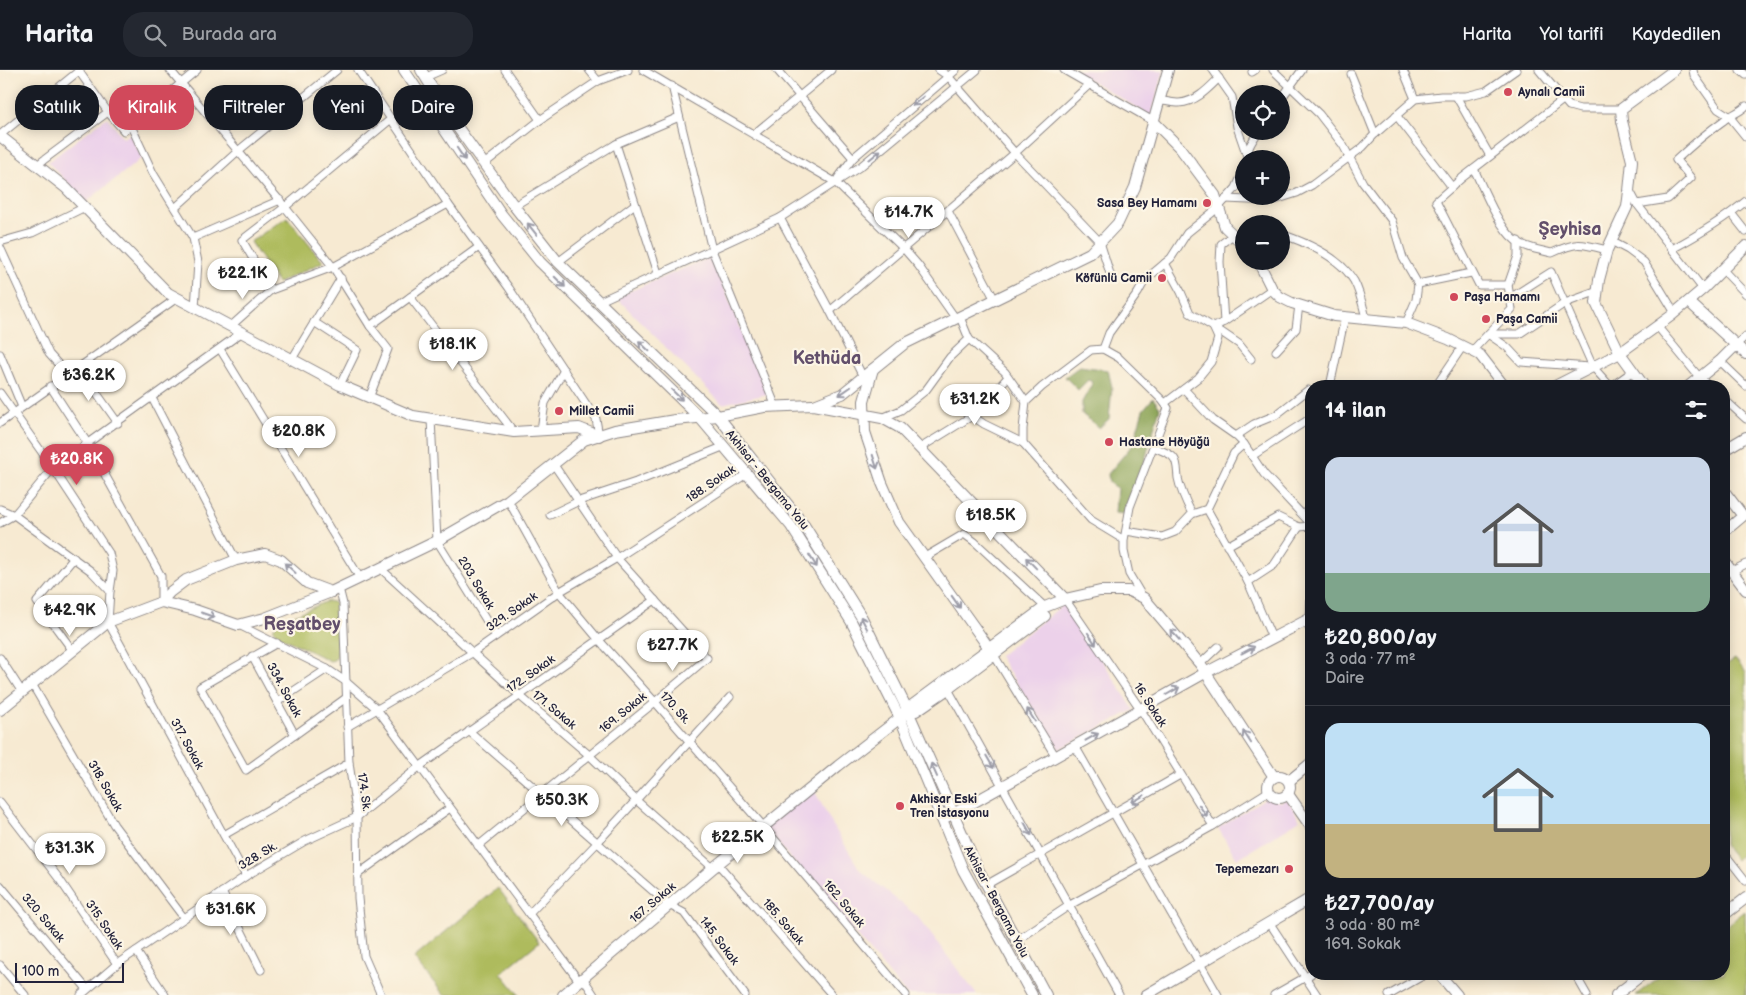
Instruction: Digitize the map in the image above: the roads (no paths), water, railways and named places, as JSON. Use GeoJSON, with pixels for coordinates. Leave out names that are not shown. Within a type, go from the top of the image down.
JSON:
{"type":"FeatureCollection","features":[{"type":"Feature","properties":{"kind":"street"},"geometry":{"type":"LineString","coordinates":[[37,165],[108,112],[79,70],[0,136],[66,188],[168,293],[340,384],[413,416],[514,432],[579,428],[599,436]]}},
{"type":"Feature","properties":{"kind":"street"},"geometry":{"type":"LineString","coordinates":[[170,70],[334,267],[370,326],[388,349],[369,398]]}},
{"type":"Feature","properties":{"kind":"street"},"geometry":{"type":"LineString","coordinates":[[178,85],[197,70]]}},
{"type":"Feature","properties":{"kind":"street"},"geometry":{"type":"LineString","coordinates":[[174,208],[238,151],[336,70]]}},
{"type":"Feature","properties":{"kind":"street"},"geometry":{"type":"LineString","coordinates":[[358,70],[448,204],[509,288],[564,370],[596,419],[599,436]]}},
{"type":"Feature","properties":{"kind":"street","name":"Akhisar - Bergama Yolu"},"geometry":{"type":"LineString","coordinates":[[404,70],[502,215],[540,262],[700,418],[791,526],[906,714],[942,819],[962,870],[1032,995]]}},
{"type":"Feature","properties":{"kind":"street"},"geometry":{"type":"LineString","coordinates":[[424,74],[442,70]]}},
{"type":"Feature","properties":{"kind":"street"},"geometry":{"type":"LineString","coordinates":[[504,70],[540,120]]}},
{"type":"Feature","properties":{"kind":"street"},"geometry":{"type":"LineString","coordinates":[[589,70],[598,81]]}},
{"type":"Feature","properties":{"kind":"street"},"geometry":{"type":"LineString","coordinates":[[484,164],[540,120],[598,81],[628,70]]}},
{"type":"Feature","properties":{"kind":"street"},"geometry":{"type":"LineString","coordinates":[[642,70],[835,182],[918,265],[958,318],[969,339],[978,349],[995,362],[1026,402]]}},
{"type":"Feature","properties":{"kind":"street"},"geometry":{"type":"LineString","coordinates":[[777,70],[853,158]]}},
{"type":"Feature","properties":{"kind":"street"},"geometry":{"type":"LineString","coordinates":[[754,134],[831,70]]}},
{"type":"Feature","properties":{"kind":"street"},"geometry":{"type":"LineString","coordinates":[[939,70],[958,86],[1015,153],[1100,242],[1112,280]]}},
{"type":"Feature","properties":{"kind":"street"},"geometry":{"type":"LineString","coordinates":[[835,182],[853,158],[956,70]]}},
{"type":"Feature","properties":{"kind":"street"},"geometry":{"type":"LineString","coordinates":[[598,302],[780,218],[861,166],[977,70]]}},
{"type":"Feature","properties":{"kind":"street"},"geometry":{"type":"LineString","coordinates":[[1064,70],[1153,121],[1180,148],[1215,195],[1225,227],[1234,236],[1220,244],[1224,322]]}},
{"type":"Feature","properties":{"kind":"street"},"geometry":{"type":"LineString","coordinates":[[813,405],[842,394],[904,344],[1090,253],[1118,223],[1135,187],[1168,70]]}},
{"type":"Feature","properties":{"kind":"street"},"geometry":{"type":"LineString","coordinates":[[1213,70],[1232,97],[1237,127],[1244,150]]}},
{"type":"Feature","properties":{"kind":"street"},"geometry":{"type":"LineString","coordinates":[[1273,70],[1289,85]]}},
{"type":"Feature","properties":{"kind":"street"},"geometry":{"type":"LineString","coordinates":[[1302,70],[1290,86],[1319,114],[1342,145],[1363,183],[1392,221],[1402,258],[1418,284],[1416,300],[1406,323]]}},
{"type":"Feature","properties":{"kind":"street"},"geometry":{"type":"LineString","coordinates":[[1403,70],[1415,99]]}},
{"type":"Feature","properties":{"kind":"street"},"geometry":{"type":"LineString","coordinates":[[1226,199],[1272,201],[1296,193],[1312,185],[1363,147],[1415,99],[1466,96],[1486,91],[1516,70]]}},
{"type":"Feature","properties":{"kind":"street"},"geometry":{"type":"LineString","coordinates":[[1539,70],[1568,106],[1580,110],[1621,110],[1667,72]]}},
{"type":"Feature","properties":{"kind":"street"},"geometry":{"type":"LineString","coordinates":[[1693,70],[1694,75],[1718,109],[1730,116],[1746,137]]}},
{"type":"Feature","properties":{"kind":"street"},"geometry":{"type":"LineString","coordinates":[[1740,70],[1746,75]]}},
{"type":"Feature","properties":{"kind":"street","name":"Akhisar - Bergama Yolu"},"geometry":{"type":"LineString","coordinates":[[424,74],[453,121],[514,206],[558,262],[718,416],[804,525],[862,618],[986,885],[1046,995]]}},
{"type":"Feature","properties":{"kind":"street"},"geometry":{"type":"LineString","coordinates":[[1351,74],[1375,134]]}},
{"type":"Feature","properties":{"kind":"street"},"geometry":{"type":"LineString","coordinates":[[1160,101],[1180,103],[1194,98],[1206,91],[1219,78]]}},
{"type":"Feature","properties":{"kind":"street"},"geometry":{"type":"LineString","coordinates":[[830,311],[1015,153],[1090,84]]}},
{"type":"Feature","properties":{"kind":"street"},"geometry":{"type":"LineString","coordinates":[[672,86],[712,250],[776,407]]}},
{"type":"Feature","properties":{"kind":"street"},"geometry":{"type":"LineString","coordinates":[[1456,96],[1490,156]]}},
{"type":"Feature","properties":{"kind":"street"},"geometry":{"type":"LineString","coordinates":[[1508,285],[1479,285],[1471,273],[1436,201],[1490,156],[1563,100]]}},
{"type":"Feature","properties":{"kind":"street"},"geometry":{"type":"LineString","coordinates":[[1637,204],[1668,198],[1691,178],[1676,160],[1702,136],[1746,106]]}},
{"type":"Feature","properties":{"kind":"street"},"geometry":{"type":"LineString","coordinates":[[1621,110],[1632,161],[1627,207],[1609,246],[1596,303],[1620,354],[1640,380]]}},
{"type":"Feature","properties":{"kind":"street"},"geometry":{"type":"LineString","coordinates":[[1396,115],[1452,187]]}},
{"type":"Feature","properties":{"kind":"street"},"geometry":{"type":"LineString","coordinates":[[514,206],[616,144],[679,117]]}},
{"type":"Feature","properties":{"kind":"street"},"geometry":{"type":"LineString","coordinates":[[271,290],[242,240],[391,119]]}},
{"type":"Feature","properties":{"kind":"street"},"geometry":{"type":"LineString","coordinates":[[133,130],[153,173],[193,238],[198,262],[195,308]]}},
{"type":"Feature","properties":{"kind":"street"},"geometry":{"type":"LineString","coordinates":[[616,144],[658,273]]}},
{"type":"Feature","properties":{"kind":"street"},"geometry":{"type":"LineString","coordinates":[[1474,169],[1501,223],[1518,242],[1528,247],[1552,253],[1570,245],[1581,243],[1628,250],[1644,262],[1675,313]]}},
{"type":"Feature","properties":{"kind":"street"},"geometry":{"type":"LineString","coordinates":[[1103,349],[1109,332],[1138,293],[1145,280],[1171,258],[1187,233],[1218,208],[1235,189]]}},
{"type":"Feature","properties":{"kind":"street"},"geometry":{"type":"LineString","coordinates":[[1629,191],[1637,204],[1703,288]]}},
{"type":"Feature","properties":{"kind":"street"},"geometry":{"type":"LineString","coordinates":[[193,238],[280,200]]}},
{"type":"Feature","properties":{"kind":"street"},"geometry":{"type":"LineString","coordinates":[[1672,249],[1732,213],[1746,201]]}},
{"type":"Feature","properties":{"kind":"street"},"geometry":{"type":"LineString","coordinates":[[230,327],[271,290],[334,267],[448,204]]}},
{"type":"Feature","properties":{"kind":"street"},"geometry":{"type":"LineString","coordinates":[[558,262],[635,204]]}},
{"type":"Feature","properties":{"kind":"street"},"geometry":{"type":"LineString","coordinates":[[0,242],[32,233],[85,207]]}},
{"type":"Feature","properties":{"kind":"street"},"geometry":{"type":"LineString","coordinates":[[948,211],[995,300]]}},
{"type":"Feature","properties":{"kind":"street"},"geometry":{"type":"LineString","coordinates":[[1732,213],[1746,232]]}},
{"type":"Feature","properties":{"kind":"street"},"geometry":{"type":"LineString","coordinates":[[780,218],[830,311],[862,378]]}},
{"type":"Feature","properties":{"kind":"street"},"geometry":{"type":"LineString","coordinates":[[1290,237],[1310,244],[1341,267],[1353,280],[1366,318]]}},
{"type":"Feature","properties":{"kind":"street"},"geometry":{"type":"LineString","coordinates":[[1472,351],[1512,308],[1508,285],[1518,256],[1518,242]]}},
{"type":"Feature","properties":{"kind":"street"},"geometry":{"type":"LineString","coordinates":[[1574,380],[1593,367],[1620,354],[1675,313],[1723,270],[1746,246]]}},
{"type":"Feature","properties":{"kind":"street"},"geometry":{"type":"LineString","coordinates":[[0,247],[49,354],[68,375]]}},
{"type":"Feature","properties":{"kind":"street"},"geometry":{"type":"LineString","coordinates":[[370,326],[479,247]]}},
{"type":"Feature","properties":{"kind":"street"},"geometry":{"type":"LineString","coordinates":[[1165,263],[1190,313],[1239,344],[1251,359]]}},
{"type":"Feature","properties":{"kind":"street"},"geometry":{"type":"LineString","coordinates":[[1262,270],[1272,289],[1280,297],[1334,316],[1406,323],[1463,346],[1480,355],[1499,380]]}},
{"type":"Feature","properties":{"kind":"street"},"geometry":{"type":"LineString","coordinates":[[1723,270],[1746,294]]}},
{"type":"Feature","properties":{"kind":"street"},"geometry":{"type":"LineString","coordinates":[[1510,298],[1551,272],[1593,367],[1605,380]]}},
{"type":"Feature","properties":{"kind":"street"},"geometry":{"type":"LineString","coordinates":[[1418,284],[1471,273]]}},
{"type":"Feature","properties":{"kind":"street"},"geometry":{"type":"LineString","coordinates":[[292,359],[340,278]]}},
{"type":"Feature","properties":{"kind":"street"},"geometry":{"type":"LineString","coordinates":[[1213,327],[1224,322],[1272,289]]}},
{"type":"Feature","properties":{"kind":"street"},"geometry":{"type":"LineString","coordinates":[[1488,334],[1519,334],[1565,303],[1598,290]]}},
{"type":"Feature","properties":{"kind":"street"},"geometry":{"type":"LineString","coordinates":[[410,297],[514,432]]}},
{"type":"Feature","properties":{"kind":"street"},"geometry":{"type":"LineString","coordinates":[[0,423],[177,298]]}},
{"type":"Feature","properties":{"kind":"street"},"geometry":{"type":"LineString","coordinates":[[1689,302],[1746,354]]}},
{"type":"Feature","properties":{"kind":"street"},"geometry":{"type":"LineString","coordinates":[[1276,352],[1296,329],[1299,305]]}},
{"type":"Feature","properties":{"kind":"street"},"geometry":{"type":"LineString","coordinates":[[1331,380],[1345,317]]}},
{"type":"Feature","properties":{"kind":"street"},"geometry":{"type":"LineString","coordinates":[[314,322],[357,350],[340,384]]}},
{"type":"Feature","properties":{"kind":"street"},"geometry":{"type":"LineString","coordinates":[[1657,326],[1697,380]]}},
{"type":"Feature","properties":{"kind":"street"},"geometry":{"type":"LineString","coordinates":[[1164,403],[1198,378],[1211,362],[1218,338],[1213,327]]}},
{"type":"Feature","properties":{"kind":"street"},"geometry":{"type":"LineString","coordinates":[[0,523],[14,514],[53,468],[241,333]]}},
{"type":"Feature","properties":{"kind":"street"},"geometry":{"type":"LineString","coordinates":[[1488,334],[1507,347],[1521,362],[1593,367]]}},
{"type":"Feature","properties":{"kind":"street"},"geometry":{"type":"LineString","coordinates":[[1700,380],[1746,336]]}},
{"type":"Feature","properties":{"kind":"street"},"geometry":{"type":"LineString","coordinates":[[882,418],[901,410],[926,390],[950,357],[969,339]]}},
{"type":"Feature","properties":{"kind":"street"},"geometry":{"type":"LineString","coordinates":[[1440,380],[1463,346]]}},
{"type":"Feature","properties":{"kind":"street"},"geometry":{"type":"LineString","coordinates":[[220,349],[360,578]]}},
{"type":"Feature","properties":{"kind":"street"},"geometry":{"type":"LineString","coordinates":[[1023,443],[1022,429],[1026,402],[1042,387],[1091,350],[1103,349],[1119,358],[1168,408],[1130,507],[1124,540],[1124,551],[1129,574],[1144,598],[1203,668],[1274,777]]}},
{"type":"Feature","properties":{"kind":"street"},"geometry":{"type":"LineString","coordinates":[[0,354],[22,407]]}},
{"type":"Feature","properties":{"kind":"street"},"geometry":{"type":"LineString","coordinates":[[1720,361],[1746,386]]}},
{"type":"Feature","properties":{"kind":"street"},"geometry":{"type":"LineString","coordinates":[[79,368],[118,423]]}},
{"type":"Feature","properties":{"kind":"street"},"geometry":{"type":"LineString","coordinates":[[873,369],[864,401],[865,432],[882,484],[900,522],[992,652],[1056,757]]}},
{"type":"Feature","properties":{"kind":"street"},"geometry":{"type":"LineString","coordinates":[[541,430],[544,403],[564,370]]}},
{"type":"Feature","properties":{"kind":"street"},"geometry":{"type":"LineString","coordinates":[[1620,380],[1633,371]]}},
{"type":"Feature","properties":{"kind":"street"},"geometry":{"type":"LineString","coordinates":[[920,448],[972,416],[1008,377]]}},
{"type":"Feature","properties":{"kind":"street"},"geometry":{"type":"LineString","coordinates":[[50,386],[88,444],[161,576],[161,602]]}},
{"type":"Feature","properties":{"kind":"street"},"geometry":{"type":"LineString","coordinates":[[1184,390],[1208,416],[1244,444],[1264,474],[1305,518]]}},
{"type":"Feature","properties":{"kind":"street"},"geometry":{"type":"LineString","coordinates":[[1236,436],[1254,424],[1276,415],[1305,392]]}},
{"type":"Feature","properties":{"kind":"street"},"geometry":{"type":"LineString","coordinates":[[0,394],[53,468],[109,553],[113,571],[108,622]]}},
{"type":"Feature","properties":{"kind":"street"},"geometry":{"type":"LineString","coordinates":[[152,398],[236,560]]}},
{"type":"Feature","properties":{"kind":"street"},"geometry":{"type":"LineString","coordinates":[[1730,404],[1746,419]]}},
{"type":"Feature","properties":{"kind":"street"},"geometry":{"type":"LineString","coordinates":[[238,625],[265,618],[335,590],[437,541],[508,500],[584,440],[615,430],[718,416],[764,407],[813,405],[882,418],[900,428],[1065,599]]}},
{"type":"Feature","properties":{"kind":"street"},"geometry":{"type":"LineString","coordinates":[[972,416],[1023,443],[1090,520],[1124,540]]}},
{"type":"Feature","properties":{"kind":"street"},"geometry":{"type":"LineString","coordinates":[[431,419],[437,541]]}},
{"type":"Feature","properties":{"kind":"street"},"geometry":{"type":"LineString","coordinates":[[1252,456],[1305,422]]}},
{"type":"Feature","properties":{"kind":"street"},"geometry":{"type":"LineString","coordinates":[[1730,446],[1746,437]]}},
{"type":"Feature","properties":{"kind":"street"},"geometry":{"type":"LineString","coordinates":[[1126,531],[1162,537],[1175,532],[1192,514],[1207,509],[1234,454],[1244,444]]}},
{"type":"Feature","properties":{"kind":"street"},"geometry":{"type":"LineString","coordinates":[[550,515],[579,501],[636,482],[725,446]]}},
{"type":"Feature","properties":{"kind":"street"},"geometry":{"type":"LineString","coordinates":[[1154,447],[1173,457],[1177,465],[1178,480],[1184,499],[1192,514]]}},
{"type":"Feature","properties":{"kind":"street","name":"169. Sokak"},"geometry":{"type":"LineString","coordinates":[[478,846],[707,658],[617,558],[554,465]]}},
{"type":"Feature","properties":{"kind":"street","name":"188. Sokak"},"geometry":{"type":"LineString","coordinates":[[688,513],[748,473]]}},
{"type":"Feature","properties":{"kind":"street"},"geometry":{"type":"LineString","coordinates":[[1730,498],[1744,516],[1730,527]]}},
{"type":"Feature","properties":{"kind":"street","name":"170. Sk."},"geometry":{"type":"LineString","coordinates":[[508,500],[559,592],[764,827]]}},
{"type":"Feature","properties":{"kind":"street"},"geometry":{"type":"LineString","coordinates":[[0,508],[14,514],[74,558],[91,571],[110,591]]}},
{"type":"Feature","properties":{"kind":"street"},"geometry":{"type":"LineString","coordinates":[[1207,509],[1248,582],[1272,638]]}},
{"type":"Feature","properties":{"kind":"street","name":"329. Sokak"},"geometry":{"type":"LineString","coordinates":[[347,727],[472,653],[559,592],[688,513]]}},
{"type":"Feature","properties":{"kind":"street"},"geometry":{"type":"LineString","coordinates":[[1227,546],[1278,517],[1299,527],[1305,526]]}},
{"type":"Feature","properties":{"kind":"street"},"geometry":{"type":"LineString","coordinates":[[1248,582],[1274,565],[1299,527]]}},
{"type":"Feature","properties":{"kind":"street"},"geometry":{"type":"LineString","coordinates":[[925,557],[964,534],[1045,607]]}},
{"type":"Feature","properties":{"kind":"street","name":"203. Sokak"},"geometry":{"type":"LineString","coordinates":[[437,541],[496,636]]}},
{"type":"Feature","properties":{"kind":"street"},"geometry":{"type":"LineString","coordinates":[[0,710],[108,622],[161,602],[170,592],[186,580],[236,560],[265,554],[281,560],[308,583],[335,590]]}},
{"type":"Feature","properties":{"kind":"street"},"geometry":{"type":"LineString","coordinates":[[72,651],[37,602],[74,558]]}},
{"type":"Feature","properties":{"kind":"street"},"geometry":{"type":"LineString","coordinates":[[1730,566],[1746,564]]}},
{"type":"Feature","properties":{"kind":"street","name":"171. Sokak"},"geometry":{"type":"LineString","coordinates":[[380,568],[520,696],[589,754],[636,800],[716,866]]}},
{"type":"Feature","properties":{"kind":"street"},"geometry":{"type":"LineString","coordinates":[[1730,571],[1746,590]]}},
{"type":"Feature","properties":{"kind":"street","name":"174. Sk."},"geometry":{"type":"LineString","coordinates":[[335,590],[343,604],[349,763],[357,817],[358,898],[364,956],[381,995]]}},
{"type":"Feature","properties":{"kind":"street"},"geometry":{"type":"LineString","coordinates":[[906,714],[948,689],[1045,607],[1065,599],[1100,591],[1129,591],[1144,598]]}},
{"type":"Feature","properties":{"kind":"street"},"geometry":{"type":"LineString","coordinates":[[906,714],[1065,599]]}},
{"type":"Feature","properties":{"kind":"street","name":"16. Sokak"},"geometry":{"type":"LineString","coordinates":[[1065,599],[1141,710],[1213,826]]}},
{"type":"Feature","properties":{"kind":"street","name":"172. Sokak"},"geometry":{"type":"LineString","coordinates":[[419,767],[655,600]]}},
{"type":"Feature","properties":{"kind":"street"},"geometry":{"type":"LineString","coordinates":[[161,602],[195,610],[238,625],[277,643],[327,669],[345,681],[377,709],[529,914],[594,995]]}},
{"type":"Feature","properties":{"kind":"street"},"geometry":{"type":"LineString","coordinates":[[942,819],[1141,710],[1203,668],[1272,638],[1305,621]]}},
{"type":"Feature","properties":{"kind":"street","name":"317. Sokak"},"geometry":{"type":"LineString","coordinates":[[108,622],[246,876]]}},
{"type":"Feature","properties":{"kind":"street"},"geometry":{"type":"LineString","coordinates":[[277,643],[200,687],[246,770],[346,698]]}},
{"type":"Feature","properties":{"kind":"street"},"geometry":{"type":"LineString","coordinates":[[1203,668],[1218,647]]}},
{"type":"Feature","properties":{"kind":"street","name":"334. Sokak"},"geometry":{"type":"LineString","coordinates":[[252,656],[295,735]]}},
{"type":"Feature","properties":{"kind":"street"},"geometry":{"type":"LineString","coordinates":[[0,658],[22,692]]}},
{"type":"Feature","properties":{"kind":"street"},"geometry":{"type":"LineString","coordinates":[[278,702],[327,669]]}},
{"type":"Feature","properties":{"kind":"street","name":"318. Sokak"},"geometry":{"type":"LineString","coordinates":[[32,684],[114,825],[184,918]]}},
{"type":"Feature","properties":{"kind":"street"},"geometry":{"type":"LineString","coordinates":[[948,689],[1004,786],[1119,995]]}},
{"type":"Feature","properties":{"kind":"street"},"geometry":{"type":"LineString","coordinates":[[529,914],[597,843],[730,697]]}},
{"type":"Feature","properties":{"kind":"street","name":"167. Sokak"},"geometry":{"type":"LineString","coordinates":[[563,995],[838,766],[906,714]]}},
{"type":"Feature","properties":{"kind":"street","name":"145. Sokak"},"geometry":{"type":"LineString","coordinates":[[469,732],[669,905],[684,913],[745,995]]}},
{"type":"Feature","properties":{"kind":"street"},"geometry":{"type":"LineString","coordinates":[[1075,746],[1218,995]]}},
{"type":"Feature","properties":{"kind":"street"},"geometry":{"type":"LineString","coordinates":[[224,835],[349,763]]}},
{"type":"Feature","properties":{"kind":"street","name":"328. Sk."},"geometry":{"type":"LineString","coordinates":[[81,995],[117,964],[246,876],[305,841],[357,817],[419,767]]}},
{"type":"Feature","properties":{"kind":"street"},"geometry":{"type":"LineString","coordinates":[[1289,782],[1305,768]]}},
{"type":"Feature","properties":{"kind":"street"},"geometry":{"type":"LineString","coordinates":[[986,885],[1180,775]]}},
{"type":"Feature","properties":{"kind":"street"},"geometry":{"type":"LineString","coordinates":[[1280,776],[1289,782],[1288,794],[1282,798],[1276,798],[1269,792],[1268,785],[1274,777],[1280,776]]}},
{"type":"Feature","properties":{"kind":"street"},"geometry":{"type":"LineString","coordinates":[[1016,941],[1070,905],[1213,826],[1269,792]]}},
{"type":"Feature","properties":{"kind":"street"},"geometry":{"type":"LineString","coordinates":[[1288,794],[1305,818]]}},
{"type":"Feature","properties":{"kind":"street","name":"315. Sokak"},"geometry":{"type":"LineString","coordinates":[[0,802],[60,880],[117,964]]}},
{"type":"Feature","properties":{"kind":"street"},"geometry":{"type":"LineString","coordinates":[[358,874],[450,808]]}},
{"type":"Feature","properties":{"kind":"street","name":"162. Sokak"},"geometry":{"type":"LineString","coordinates":[[764,827],[906,995]]}},
{"type":"Feature","properties":{"kind":"street"},"geometry":{"type":"LineString","coordinates":[[1730,860],[1746,881]]}},
{"type":"Feature","properties":{"kind":"street","name":"185. Sokak"},"geometry":{"type":"LineString","coordinates":[[716,866],[832,995]]}},
{"type":"Feature","properties":{"kind":"street","name":"320. Sokak"},"geometry":{"type":"LineString","coordinates":[[0,885],[87,990]]}},
{"type":"Feature","properties":{"kind":"street"},"geometry":{"type":"LineString","coordinates":[[222,892],[261,970]]}},
{"type":"Feature","properties":{"kind":"street"},"geometry":{"type":"LineString","coordinates":[[1730,910],[1746,898]]}},
{"type":"Feature","properties":{"kind":"street"},"geometry":{"type":"LineString","coordinates":[[1146,995],[1305,901]]}},
{"type":"Feature","properties":{"kind":"street"},"geometry":{"type":"LineString","coordinates":[[1269,922],[1305,971]]}},
{"type":"Feature","properties":{"kind":"street"},"geometry":{"type":"LineString","coordinates":[[136,951],[165,995]]}},
{"type":"Feature","properties":{"kind":"street"},"geometry":{"type":"LineString","coordinates":[[0,965],[25,995]]}},
{"type":"Feature","properties":{"kind":"street"},"geometry":{"type":"LineString","coordinates":[[1274,995],[1305,977]]}},
{"type":"Feature","properties":{"kind":"street"},"geometry":{"type":"LineString","coordinates":[[1310,980],[1317,995]]}},
{"type":"Feature","properties":{"kind":"street"},"geometry":{"type":"LineString","coordinates":[[1389,995],[1415,980]]}},
{"type":"Feature","properties":{"kind":"street"},"geometry":{"type":"LineString","coordinates":[[1444,980],[1457,995]]}},
{"type":"Feature","properties":{"kind":"street"},"geometry":{"type":"LineString","coordinates":[[1578,980],[1587,995]]}},
{"type":"Feature","properties":{"kind":"street"},"geometry":{"type":"LineString","coordinates":[[1616,995],[1629,980]]}},
{"type":"Feature","properties":{"kind":"place","name":"Aynalı Camii"},"geometry":{"type":"Point","coordinates":[1508,92]}},
{"type":"Feature","properties":{"kind":"place","name":"Sasa Bey Hamamı"},"geometry":{"type":"Point","coordinates":[1207,203]}},
{"type":"Feature","properties":{"kind":"place","name":"Köfünlü Camii"},"geometry":{"type":"Point","coordinates":[1162,278]}},
{"type":"Feature","properties":{"kind":"place","name":"Paşa Hamamı"},"geometry":{"type":"Point","coordinates":[1454,297]}},
{"type":"Feature","properties":{"kind":"place","name":"Paşa Camii"},"geometry":{"type":"Point","coordinates":[1486,319]}},
{"type":"Feature","properties":{"kind":"place","name":"Millet Camii"},"geometry":{"type":"Point","coordinates":[559,411]}},
{"type":"Feature","properties":{"kind":"place","name":"Hastane Höyüğü"},"geometry":{"type":"Point","coordinates":[1109,442]}},
{"type":"Feature","properties":{"kind":"place","name":"Akhisar Eski Tren İstasyonu"},"geometry":{"type":"Point","coordinates":[900,806]}},
{"type":"Feature","properties":{"kind":"place","name":"Tepemezarı"},"geometry":{"type":"Point","coordinates":[1289,869]}},
{"type":"Feature","properties":{"kind":"district","name":"Şeyhisa"},"geometry":{"type":"Point","coordinates":[1570,229]}},
{"type":"Feature","properties":{"kind":"district","name":"Kethüda"},"geometry":{"type":"Point","coordinates":[827,358]}},
{"type":"Feature","properties":{"kind":"district","name":"Reşatbey"},"geometry":{"type":"Point","coordinates":[302,624]}}]}
